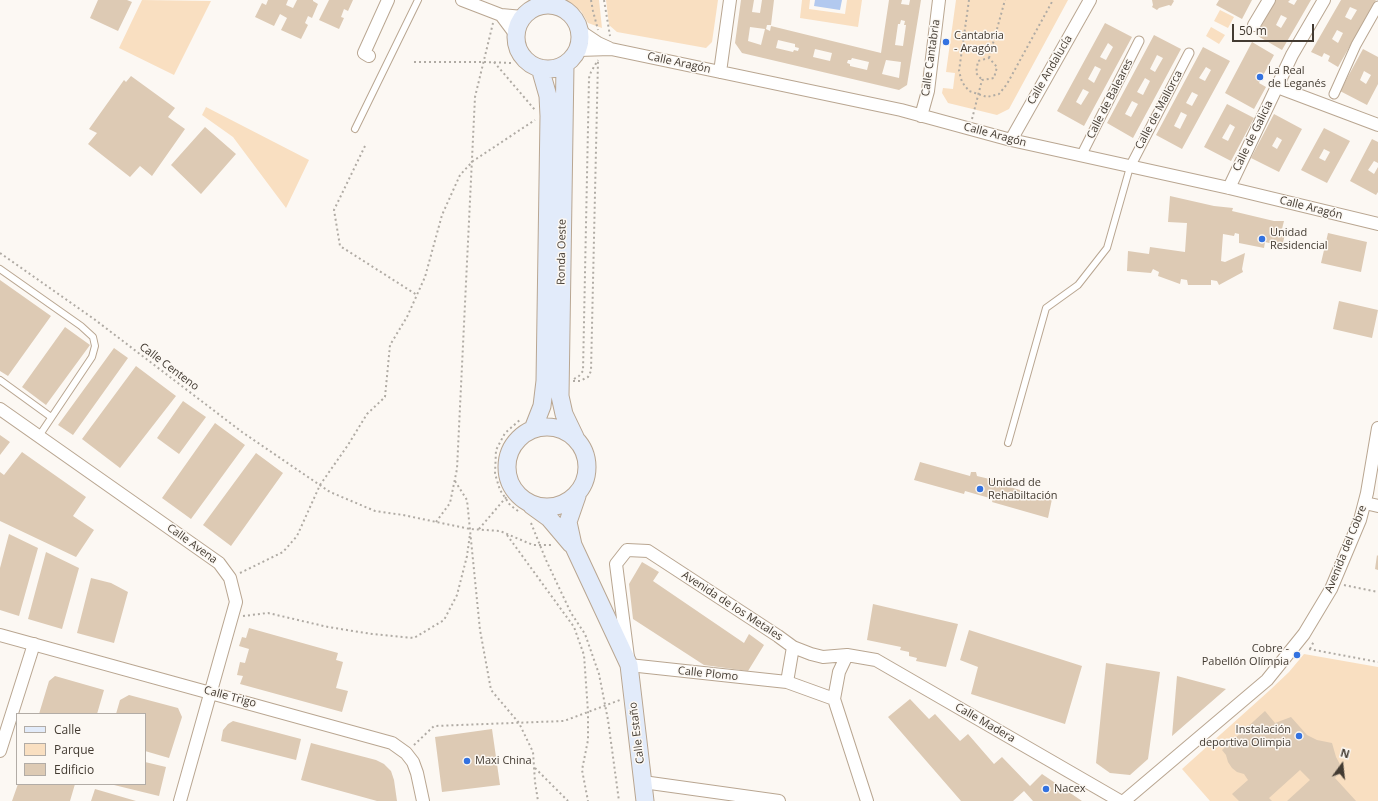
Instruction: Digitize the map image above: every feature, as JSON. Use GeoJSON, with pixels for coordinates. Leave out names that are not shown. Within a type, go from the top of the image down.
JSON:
{"type":"FeatureCollection","features":[{"type":"Feature","properties":{"kind":"main road"},"geometry":{"type":"LineString","coordinates":[[538,3],[551,6],[560,4],[574,18],[580,31],[578,50],[573,58],[565,65],[557,68],[548,70],[530,64],[522,56],[517,46],[516,35],[518,26],[523,18],[538,3]]}},
{"type":"Feature","properties":{"kind":"main road","name":"Ronda Oeste"},"geometry":{"type":"LineString","coordinates":[[565,65],[560,396],[564,414],[574,437]]}},
{"type":"Feature","properties":{"kind":"main road","name":"Ronda Oeste"},"geometry":{"type":"LineString","coordinates":[[528,423],[542,406],[545,381],[549,112],[548,96],[540,68]]}},
{"type":"Feature","properties":{"kind":"main road"},"geometry":{"type":"LineString","coordinates":[[528,423],[565,430],[574,437],[583,447],[588,459],[588,472],[584,485],[577,496],[565,504],[552,508],[538,506],[522,507],[513,487],[509,482],[507,469],[508,457],[513,445],[522,435],[528,423]]}},
{"type":"Feature","properties":{"kind":"main road","name":"Calle Estaño"},"geometry":{"type":"LineString","coordinates":[[577,496],[568,522],[573,545],[628,665],[645,801]]}},
{"type":"Feature","properties":{"kind":"main road","name":"Calle Estaño"},"geometry":{"type":"LineString","coordinates":[[522,507],[549,518],[573,545]]}},
{"type":"Feature","properties":{"kind":"street"},"geometry":{"type":"LineString","coordinates":[[369,56],[364,53],[388,0]]}},
{"type":"Feature","properties":{"kind":"street"},"geometry":{"type":"LineString","coordinates":[[462,0],[498,18],[516,35]]}},
{"type":"Feature","properties":{"kind":"street"},"geometry":{"type":"LineString","coordinates":[[720,72],[730,0]]}},
{"type":"Feature","properties":{"kind":"street","name":"Calle Cantabria"},"geometry":{"type":"LineString","coordinates":[[921,116],[928,91],[939,0]]}},
{"type":"Feature","properties":{"kind":"street","name":"Calle Andalucía"},"geometry":{"type":"LineString","coordinates":[[1011,140],[1090,0]]}},
{"type":"Feature","properties":{"kind":"street"},"geometry":{"type":"LineString","coordinates":[[1254,25],[1269,0]]}},
{"type":"Feature","properties":{"kind":"street","name":"Calle de Galicia"},"geometry":{"type":"LineString","coordinates":[[1228,188],[1292,55],[1324,0]]}},
{"type":"Feature","properties":{"kind":"street"},"geometry":{"type":"LineString","coordinates":[[1334,94],[1356,45],[1378,6]]}},
{"type":"Feature","properties":{"kind":"street"},"geometry":{"type":"LineString","coordinates":[[498,18],[523,18]]}},
{"type":"Feature","properties":{"kind":"street"},"geometry":{"type":"LineString","coordinates":[[580,31],[598,50]]}},
{"type":"Feature","properties":{"kind":"street","name":"Calle de Baleares"},"geometry":{"type":"LineString","coordinates":[[1081,156],[1140,41]]}},
{"type":"Feature","properties":{"kind":"street","name":"Calle Aragón"},"geometry":{"type":"LineString","coordinates":[[578,50],[612,49],[720,72],[921,116],[1011,140],[1228,188],[1378,224]]}},
{"type":"Feature","properties":{"kind":"street","name":"Calle de Mallorca"},"geometry":{"type":"LineString","coordinates":[[1130,166],[1189,53]]}},
{"type":"Feature","properties":{"kind":"street"},"geometry":{"type":"LineString","coordinates":[[1277,87],[1377,121]]}},
{"type":"Feature","properties":{"kind":"street","name":"Calle Avena"},"geometry":{"type":"LineString","coordinates":[[0,409],[219,563],[230,578],[236,602],[180,801]]}},
{"type":"Feature","properties":{"kind":"street","name":"Avenida del Cobre"},"geometry":{"type":"LineString","coordinates":[[1124,801],[1267,680],[1299,641],[1331,589],[1370,497],[1378,428]]}},
{"type":"Feature","properties":{"kind":"street"},"geometry":{"type":"LineString","coordinates":[[1370,497],[1378,506]]}},
{"type":"Feature","properties":{"kind":"street","name":"Calle Estaño"},"geometry":{"type":"LineString","coordinates":[[627,550],[616,564],[628,665]]}},
{"type":"Feature","properties":{"kind":"street","name":"Avenida de los Metales"},"geometry":{"type":"LineString","coordinates":[[627,550],[648,550],[793,646],[787,682]]}},
{"type":"Feature","properties":{"kind":"street","name":"Calle Trigo"},"geometry":{"type":"LineString","coordinates":[[0,635],[392,743],[406,753],[413,762],[417,772],[423,801]]}},
{"type":"Feature","properties":{"kind":"street"},"geometry":{"type":"LineString","coordinates":[[0,751],[34,644]]}},
{"type":"Feature","properties":{"kind":"street","name":"Calle Madera"},"geometry":{"type":"LineString","coordinates":[[793,646],[810,654],[823,657],[847,655],[876,660],[1120,801]]}},
{"type":"Feature","properties":{"kind":"street"},"geometry":{"type":"LineString","coordinates":[[847,655],[839,672],[834,700],[867,801]]}},
{"type":"Feature","properties":{"kind":"street","name":"Calle Plomo"},"geometry":{"type":"LineString","coordinates":[[628,665],[787,682]]}},
{"type":"Feature","properties":{"kind":"street"},"geometry":{"type":"LineString","coordinates":[[787,682],[834,700]]}},
{"type":"Feature","properties":{"kind":"street"},"geometry":{"type":"LineString","coordinates":[[643,782],[779,801]]}},
{"type":"Feature","properties":{"kind":"lane"},"geometry":{"type":"LineString","coordinates":[[355,129],[418,0]]}},
{"type":"Feature","properties":{"kind":"lane"},"geometry":{"type":"LineString","coordinates":[[1008,443],[1046,308],[1078,285],[1107,248],[1130,166]]}},
{"type":"Feature","properties":{"kind":"lane"},"geometry":{"type":"LineString","coordinates":[[0,269],[81,326],[93,337],[95,346],[92,357],[39,436]]}},
{"type":"Feature","properties":{"kind":"lane"},"geometry":{"type":"LineString","coordinates":[[0,380],[51,417]]}},
{"type":"Feature","properties":{"kind":"path"},"geometry":{"type":"LineString","coordinates":[[591,0],[599,33],[591,371],[588,377],[580,381],[570,382],[579,376],[583,371],[589,78],[598,50]]}},
{"type":"Feature","properties":{"kind":"path"},"geometry":{"type":"LineString","coordinates":[[604,0],[612,49]]}},
{"type":"Feature","properties":{"kind":"path"},"geometry":{"type":"LineString","coordinates":[[969,0],[959,71],[962,82],[969,91],[987,97],[999,94],[1007,84],[1053,0]]}},
{"type":"Feature","properties":{"kind":"path"},"geometry":{"type":"LineString","coordinates":[[989,58],[1005,0]]}},
{"type":"Feature","properties":{"kind":"path"},"geometry":{"type":"LineString","coordinates":[[436,522],[450,503],[457,470],[475,97],[498,18]]}},
{"type":"Feature","properties":{"kind":"path"},"geometry":{"type":"LineString","coordinates":[[982,80],[994,78],[997,67],[989,58]]}},
{"type":"Feature","properties":{"kind":"path"},"geometry":{"type":"LineString","coordinates":[[982,80],[976,73],[978,61],[989,58]]}},
{"type":"Feature","properties":{"kind":"path"},"geometry":{"type":"LineString","coordinates":[[414,62],[512,63]]}},
{"type":"Feature","properties":{"kind":"path"},"geometry":{"type":"LineString","coordinates":[[494,62],[535,110]]}},
{"type":"Feature","properties":{"kind":"path"},"geometry":{"type":"LineString","coordinates":[[970,128],[982,80]]}},
{"type":"Feature","properties":{"kind":"path"},"geometry":{"type":"LineString","coordinates":[[230,578],[283,552],[297,536],[320,485],[348,445],[367,414],[385,397],[390,345],[407,317],[425,277],[442,215],[460,175],[473,162],[540,117]]}},
{"type":"Feature","properties":{"kind":"path"},"geometry":{"type":"LineString","coordinates":[[365,146],[334,210],[340,246],[417,295]]}},
{"type":"Feature","properties":{"kind":"path","name":"Calle Centeno"},"geometry":{"type":"LineString","coordinates":[[0,253],[94,319],[242,432],[330,492],[375,511],[403,515],[470,529],[500,531],[533,545],[573,545]]}},
{"type":"Feature","properties":{"kind":"path"},"geometry":{"type":"LineString","coordinates":[[522,507],[510,505],[500,490],[495,474],[496,450],[505,432],[528,423]]}},
{"type":"Feature","properties":{"kind":"path"},"geometry":{"type":"LineString","coordinates":[[455,481],[467,500],[480,630],[491,690],[519,723],[533,752],[538,801]]}},
{"type":"Feature","properties":{"kind":"path"},"geometry":{"type":"LineString","coordinates":[[479,529],[508,495]]}},
{"type":"Feature","properties":{"kind":"path"},"geometry":{"type":"LineString","coordinates":[[530,520],[571,613],[585,634],[599,674],[620,801]]}},
{"type":"Feature","properties":{"kind":"path"},"geometry":{"type":"LineString","coordinates":[[231,617],[268,613],[328,627],[372,634],[414,638],[444,620],[457,595],[467,556],[470,529]]}},
{"type":"Feature","properties":{"kind":"path"},"geometry":{"type":"LineString","coordinates":[[506,534],[574,627],[584,655],[588,712],[588,740],[582,770],[588,801]]}},
{"type":"Feature","properties":{"kind":"path"},"geometry":{"type":"LineString","coordinates":[[1343,585],[1378,592]]}},
{"type":"Feature","properties":{"kind":"path"},"geometry":{"type":"LineString","coordinates":[[1299,641],[1310,649],[1378,662]]}},
{"type":"Feature","properties":{"kind":"path"},"geometry":{"type":"LineString","coordinates":[[406,753],[434,726],[564,721],[632,695]]}},
{"type":"Feature","properties":{"kind":"path"},"geometry":{"type":"LineString","coordinates":[[534,767],[568,801]]}},
{"type":"Feature","properties":{"kind":"green space"},"geometry":{"type":"Polygon","coordinates":[[[142,0],[211,1],[174,75],[119,48],[142,0]]]}},
{"type":"Feature","properties":{"kind":"green space"},"geometry":{"type":"Polygon","coordinates":[[[565,0],[599,0],[602,28],[588,23],[581,11],[565,0]]]}},
{"type":"Feature","properties":{"kind":"green space"},"geometry":{"type":"Polygon","coordinates":[[[606,0],[718,0],[712,42],[706,48],[617,32],[609,25],[606,0]]]}},
{"type":"Feature","properties":{"kind":"green space"},"geometry":{"type":"Polygon","coordinates":[[[802,0],[810,0],[809,9],[845,14],[847,0],[862,0],[858,27],[800,18],[802,0]]]}},
{"type":"Feature","properties":{"kind":"green space"},"geometry":{"type":"Polygon","coordinates":[[[956,0],[1068,0],[1009,109],[997,115],[948,103],[942,93],[943,88],[953,89],[955,73],[946,72],[956,0]]]}},
{"type":"Feature","properties":{"kind":"green space"},"geometry":{"type":"Polygon","coordinates":[[[1220,10],[1234,17],[1228,28],[1214,21],[1220,10]]]}},
{"type":"Feature","properties":{"kind":"green space"},"geometry":{"type":"Polygon","coordinates":[[[1211,27],[1225,35],[1219,44],[1206,36],[1211,27]]]}},
{"type":"Feature","properties":{"kind":"green space"},"geometry":{"type":"Polygon","coordinates":[[[206,107],[309,160],[286,208],[233,137],[202,115],[206,107]]]}},
{"type":"Feature","properties":{"kind":"green space","name":"Instalación deportiva Olimpia"},"geometry":{"type":"Polygon","coordinates":[[[1304,654],[1378,667],[1378,801],[1210,801],[1182,769],[1270,690],[1289,672],[1304,654]]]}},
{"type":"Feature","properties":{"kind":"water"},"geometry":{"type":"Polygon","coordinates":[[[815,0],[842,0],[840,10],[814,6],[815,0]]]}},
{"type":"Feature","properties":{"kind":"building"},"geometry":{"type":"Polygon","coordinates":[[[98,0],[127,0],[132,2],[118,31],[90,18],[98,0]]]}},
{"type":"Feature","properties":{"kind":"building"},"geometry":{"type":"Polygon","coordinates":[[[268,0],[288,0],[286,5],[293,8],[297,0],[313,0],[318,4],[312,18],[308,16],[305,23],[308,25],[301,39],[281,30],[287,18],[280,14],[274,26],[255,17],[262,3],[266,5],[268,0]]]}},
{"type":"Feature","properties":{"kind":"building"},"geometry":{"type":"Polygon","coordinates":[[[329,0],[353,0],[348,11],[344,9],[341,17],[344,18],[339,29],[319,20],[329,0]]]}},
{"type":"Feature","properties":{"kind":"building"},"geometry":{"type":"Polygon","coordinates":[[[741,0],[754,0],[752,12],[760,13],[762,0],[774,0],[771,25],[767,25],[766,29],[770,31],[771,26],[881,53],[889,0],[902,0],[901,4],[909,5],[910,0],[921,0],[907,85],[899,90],[742,53],[735,43],[741,0]],[[901,20],[900,24],[898,24],[895,45],[903,46],[906,25],[904,25],[905,21],[901,20]],[[750,27],[748,41],[761,45],[765,29],[750,27]],[[778,40],[776,48],[793,52],[794,50],[798,51],[799,48],[795,47],[795,44],[778,40]],[[815,49],[813,57],[830,61],[832,53],[815,49]],[[852,58],[851,60],[848,60],[847,63],[850,64],[850,66],[867,70],[869,62],[852,58]],[[886,60],[882,74],[899,78],[901,62],[886,60]]]}},
{"type":"Feature","properties":{"kind":"building"},"geometry":{"type":"Polygon","coordinates":[[[1152,0],[1174,1],[1171,6],[1169,5],[1157,10],[1152,7],[1152,0]]]}},
{"type":"Feature","properties":{"kind":"building"},"geometry":{"type":"Polygon","coordinates":[[[1219,0],[1252,0],[1242,19],[1216,5],[1219,0]]]}},
{"type":"Feature","properties":{"kind":"building"},"geometry":{"type":"Polygon","coordinates":[[[1276,0],[1290,0],[1288,2],[1294,5],[1297,0],[1311,0],[1282,50],[1256,35],[1276,0]],[[1281,15],[1276,25],[1281,28],[1287,18],[1281,15]]]}},
{"type":"Feature","properties":{"kind":"building"},"geometry":{"type":"Polygon","coordinates":[[[1341,0],[1376,0],[1338,67],[1328,61],[1330,56],[1324,53],[1322,57],[1311,52],[1341,0]],[[1350,7],[1345,17],[1351,20],[1357,10],[1350,7]],[[1337,30],[1332,39],[1338,43],[1343,33],[1337,30]]]}},
{"type":"Feature","properties":{"kind":"building"},"geometry":{"type":"Polygon","coordinates":[[[1105,23],[1132,37],[1084,126],[1057,111],[1105,23]],[[1108,43],[1100,57],[1106,60],[1113,47],[1108,43]],[[1095,66],[1088,79],[1094,83],[1101,69],[1095,66]],[[1083,89],[1076,102],[1081,105],[1089,92],[1083,89]]]}},
{"type":"Feature","properties":{"kind":"building"},"geometry":{"type":"Polygon","coordinates":[[[1154,35],[1181,49],[1133,138],[1107,123],[1154,35]],[[1157,55],[1150,69],[1155,72],[1163,58],[1157,55]],[[1145,78],[1137,92],[1143,95],[1150,81],[1145,78]],[[1132,101],[1125,114],[1131,117],[1138,104],[1132,101]]]}},
{"type":"Feature","properties":{"kind":"building"},"geometry":{"type":"Polygon","coordinates":[[[1252,42],[1274,55],[1259,83],[1266,87],[1254,109],[1225,93],[1252,42]]]}},
{"type":"Feature","properties":{"kind":"building"},"geometry":{"type":"Polygon","coordinates":[[[1203,47],[1230,61],[1182,149],[1156,135],[1203,47]],[[1206,67],[1199,78],[1205,81],[1211,70],[1206,67]],[[1192,92],[1186,103],[1192,106],[1198,95],[1192,92]],[[1181,112],[1174,126],[1180,129],[1187,115],[1181,112]]]}},
{"type":"Feature","properties":{"kind":"building"},"geometry":{"type":"Polygon","coordinates":[[[1363,49],[1378,57],[1378,84],[1367,105],[1340,91],[1363,49]],[[1364,71],[1360,80],[1366,84],[1371,75],[1364,71]]]}},
{"type":"Feature","properties":{"kind":"building"},"geometry":{"type":"Polygon","coordinates":[[[131,76],[175,108],[168,117],[185,129],[152,176],[140,166],[130,177],[88,144],[97,133],[89,129],[124,80],[126,82],[131,76]]]}},
{"type":"Feature","properties":{"kind":"building"},"geometry":{"type":"Polygon","coordinates":[[[1227,104],[1254,118],[1231,161],[1204,147],[1227,104]],[[1230,124],[1222,138],[1228,141],[1235,127],[1230,124]]]}},
{"type":"Feature","properties":{"kind":"building"},"geometry":{"type":"Polygon","coordinates":[[[1274,114],[1302,129],[1279,172],[1251,158],[1274,114]],[[1277,137],[1272,146],[1277,149],[1282,140],[1277,137]]]}},
{"type":"Feature","properties":{"kind":"building"},"geometry":{"type":"Polygon","coordinates":[[[205,127],[236,154],[201,194],[171,165],[205,127]]]}},
{"type":"Feature","properties":{"kind":"building"},"geometry":{"type":"Polygon","coordinates":[[[1324,128],[1350,141],[1327,183],[1301,170],[1324,128]],[[1324,149],[1319,158],[1325,161],[1330,152],[1324,149]]]}},
{"type":"Feature","properties":{"kind":"building"},"geometry":{"type":"Polygon","coordinates":[[[1372,139],[1378,142],[1378,163],[1374,161],[1368,170],[1374,174],[1378,167],[1378,192],[1376,195],[1350,181],[1372,139]]]}},
{"type":"Feature","properties":{"kind":"building","name":"Unidad Residencial"},"geometry":{"type":"Polygon","coordinates":[[[1170,196],[1214,206],[1233,208],[1232,211],[1274,221],[1284,221],[1282,229],[1286,231],[1282,246],[1265,242],[1264,248],[1239,243],[1239,234],[1235,233],[1234,236],[1223,234],[1221,261],[1225,262],[1245,253],[1242,269],[1243,272],[1219,285],[1217,281],[1211,280],[1211,285],[1188,285],[1187,280],[1181,279],[1180,284],[1158,276],[1159,272],[1153,269],[1151,273],[1127,271],[1128,251],[1149,254],[1150,247],[1185,252],[1187,223],[1168,222],[1170,196]]]}},
{"type":"Feature","properties":{"kind":"building"},"geometry":{"type":"Polygon","coordinates":[[[1328,233],[1367,242],[1361,272],[1321,263],[1328,233]]]}},
{"type":"Feature","properties":{"kind":"building"},"geometry":{"type":"Polygon","coordinates":[[[0,280],[51,316],[8,376],[0,371],[0,280]]]}},
{"type":"Feature","properties":{"kind":"building"},"geometry":{"type":"Polygon","coordinates":[[[1339,301],[1378,310],[1372,338],[1333,329],[1339,301]]]}},
{"type":"Feature","properties":{"kind":"building"},"geometry":{"type":"Polygon","coordinates":[[[65,327],[90,345],[46,405],[22,387],[65,327]]]}},
{"type":"Feature","properties":{"kind":"building"},"geometry":{"type":"Polygon","coordinates":[[[114,348],[128,358],[73,435],[58,425],[114,348]]]}},
{"type":"Feature","properties":{"kind":"building"},"geometry":{"type":"Polygon","coordinates":[[[136,366],[176,396],[120,468],[82,439],[136,366]]]}},
{"type":"Feature","properties":{"kind":"building"},"geometry":{"type":"Polygon","coordinates":[[[183,401],[206,417],[179,454],[157,438],[183,401]]]}},
{"type":"Feature","properties":{"kind":"building"},"geometry":{"type":"Polygon","coordinates":[[[215,423],[245,445],[191,519],[162,498],[215,423]]]}},
{"type":"Feature","properties":{"kind":"building"},"geometry":{"type":"Polygon","coordinates":[[[0,435],[10,442],[0,455],[0,435]]]}},
{"type":"Feature","properties":{"kind":"building"},"geometry":{"type":"Polygon","coordinates":[[[22,452],[86,497],[73,516],[94,530],[76,557],[0,521],[0,472],[4,475],[22,452]]]}},
{"type":"Feature","properties":{"kind":"building"},"geometry":{"type":"Polygon","coordinates":[[[256,453],[283,473],[231,546],[203,525],[256,453]]]}},
{"type":"Feature","properties":{"kind":"building","name":"Unidad de Rehabiltación"},"geometry":{"type":"Polygon","coordinates":[[[920,462],[970,476],[971,472],[976,472],[977,476],[1002,482],[1002,480],[1005,480],[1007,482],[1006,486],[1052,499],[1048,518],[992,502],[993,499],[965,491],[964,494],[914,480],[920,462]]]}},
{"type":"Feature","properties":{"kind":"building"},"geometry":{"type":"Polygon","coordinates":[[[9,534],[38,548],[19,616],[0,610],[0,568],[9,534]]]}},
{"type":"Feature","properties":{"kind":"building"},"geometry":{"type":"Polygon","coordinates":[[[46,552],[79,568],[62,629],[28,619],[46,552]]]}},
{"type":"Feature","properties":{"kind":"building"},"geometry":{"type":"Polygon","coordinates":[[[1377,555],[1378,556],[1378,570],[1375,569],[1377,555]]]}},
{"type":"Feature","properties":{"kind":"building"},"geometry":{"type":"Polygon","coordinates":[[[642,562],[659,572],[653,581],[744,643],[749,634],[764,645],[748,671],[704,665],[633,619],[629,584],[642,562]]]}},
{"type":"Feature","properties":{"kind":"building"},"geometry":{"type":"Polygon","coordinates":[[[91,578],[111,583],[128,592],[114,643],[77,633],[91,578]]]}},
{"type":"Feature","properties":{"kind":"building"},"geometry":{"type":"Polygon","coordinates":[[[873,604],[958,624],[946,667],[916,661],[917,658],[909,656],[909,652],[900,650],[901,647],[867,640],[873,604]]]}},
{"type":"Feature","properties":{"kind":"building"},"geometry":{"type":"Polygon","coordinates":[[[249,628],[338,653],[336,660],[343,662],[336,688],[348,691],[342,712],[240,684],[243,676],[237,675],[240,662],[245,663],[249,649],[239,646],[242,637],[246,638],[249,628]]]}},
{"type":"Feature","properties":{"kind":"building"},"geometry":{"type":"Polygon","coordinates":[[[969,630],[1082,666],[1065,724],[971,694],[978,667],[960,660],[969,630]]]}},
{"type":"Feature","properties":{"kind":"building"},"geometry":{"type":"Polygon","coordinates":[[[1106,663],[1160,672],[1148,759],[1130,775],[1110,773],[1096,763],[1106,663]]]}},
{"type":"Feature","properties":{"kind":"building"},"geometry":{"type":"Polygon","coordinates":[[[55,676],[104,690],[97,713],[39,713],[49,681],[55,676]]]}},
{"type":"Feature","properties":{"kind":"building"},"geometry":{"type":"Polygon","coordinates":[[[1177,676],[1226,689],[1172,736],[1177,676]]]}},
{"type":"Feature","properties":{"kind":"building"},"geometry":{"type":"Polygon","coordinates":[[[129,695],[178,708],[182,717],[169,758],[146,751],[146,713],[116,713],[120,700],[129,695]]]}},
{"type":"Feature","properties":{"kind":"building"},"geometry":{"type":"Polygon","coordinates":[[[910,699],[929,719],[935,714],[960,741],[968,734],[994,764],[1002,757],[1030,786],[1042,774],[1082,801],[1033,801],[1024,791],[1013,801],[961,801],[888,717],[910,699]]]}},
{"type":"Feature","properties":{"kind":"building"},"geometry":{"type":"Polygon","coordinates":[[[1265,711],[1275,723],[1291,717],[1307,735],[1317,740],[1332,743],[1336,757],[1343,770],[1335,778],[1356,801],[1287,801],[1310,780],[1300,770],[1269,798],[1272,801],[1239,801],[1232,794],[1248,780],[1244,774],[1237,772],[1232,768],[1222,750],[1265,711]]]}},
{"type":"Feature","properties":{"kind":"building"},"geometry":{"type":"Polygon","coordinates":[[[233,721],[301,739],[296,760],[221,741],[223,730],[233,721]]]}},
{"type":"Feature","properties":{"kind":"building","name":"Maxi China"},"geometry":{"type":"Polygon","coordinates":[[[492,729],[500,785],[442,792],[435,737],[492,729]]]}},
{"type":"Feature","properties":{"kind":"building"},"geometry":{"type":"Polygon","coordinates":[[[311,743],[376,760],[384,764],[391,771],[397,801],[377,801],[301,780],[311,743]]]}},
{"type":"Feature","properties":{"kind":"building"},"geometry":{"type":"Polygon","coordinates":[[[146,762],[166,767],[159,796],[114,785],[146,785],[146,762]]]}},
{"type":"Feature","properties":{"kind":"building"},"geometry":{"type":"Polygon","coordinates":[[[18,785],[75,785],[70,801],[12,801],[18,785]]]}},
{"type":"Feature","properties":{"kind":"building"},"geometry":{"type":"Polygon","coordinates":[[[95,789],[136,801],[91,801],[95,789]]]}},
{"type":"Feature","properties":{"kind":"place","name":"Cantabria - Aragón"},"geometry":{"type":"Point","coordinates":[946,42]}},
{"type":"Feature","properties":{"kind":"place","name":"La Real de Leganés"},"geometry":{"type":"Point","coordinates":[1260,77]}},
{"type":"Feature","properties":{"kind":"place","name":"Unidad Residencial"},"geometry":{"type":"Point","coordinates":[1262,239]}},
{"type":"Feature","properties":{"kind":"place","name":"Unidad de Rehabiltación"},"geometry":{"type":"Point","coordinates":[980,489]}},
{"type":"Feature","properties":{"kind":"place","name":"Cobre - Pabellón Olímpia"},"geometry":{"type":"Point","coordinates":[1297,655]}},
{"type":"Feature","properties":{"kind":"place","name":"Instalación deportiva Olimpia"},"geometry":{"type":"Point","coordinates":[1299,736]}},
{"type":"Feature","properties":{"kind":"place","name":"Maxi China"},"geometry":{"type":"Point","coordinates":[467,761]}},
{"type":"Feature","properties":{"kind":"place","name":"Nacex"},"geometry":{"type":"Point","coordinates":[1046,789]}}]}
